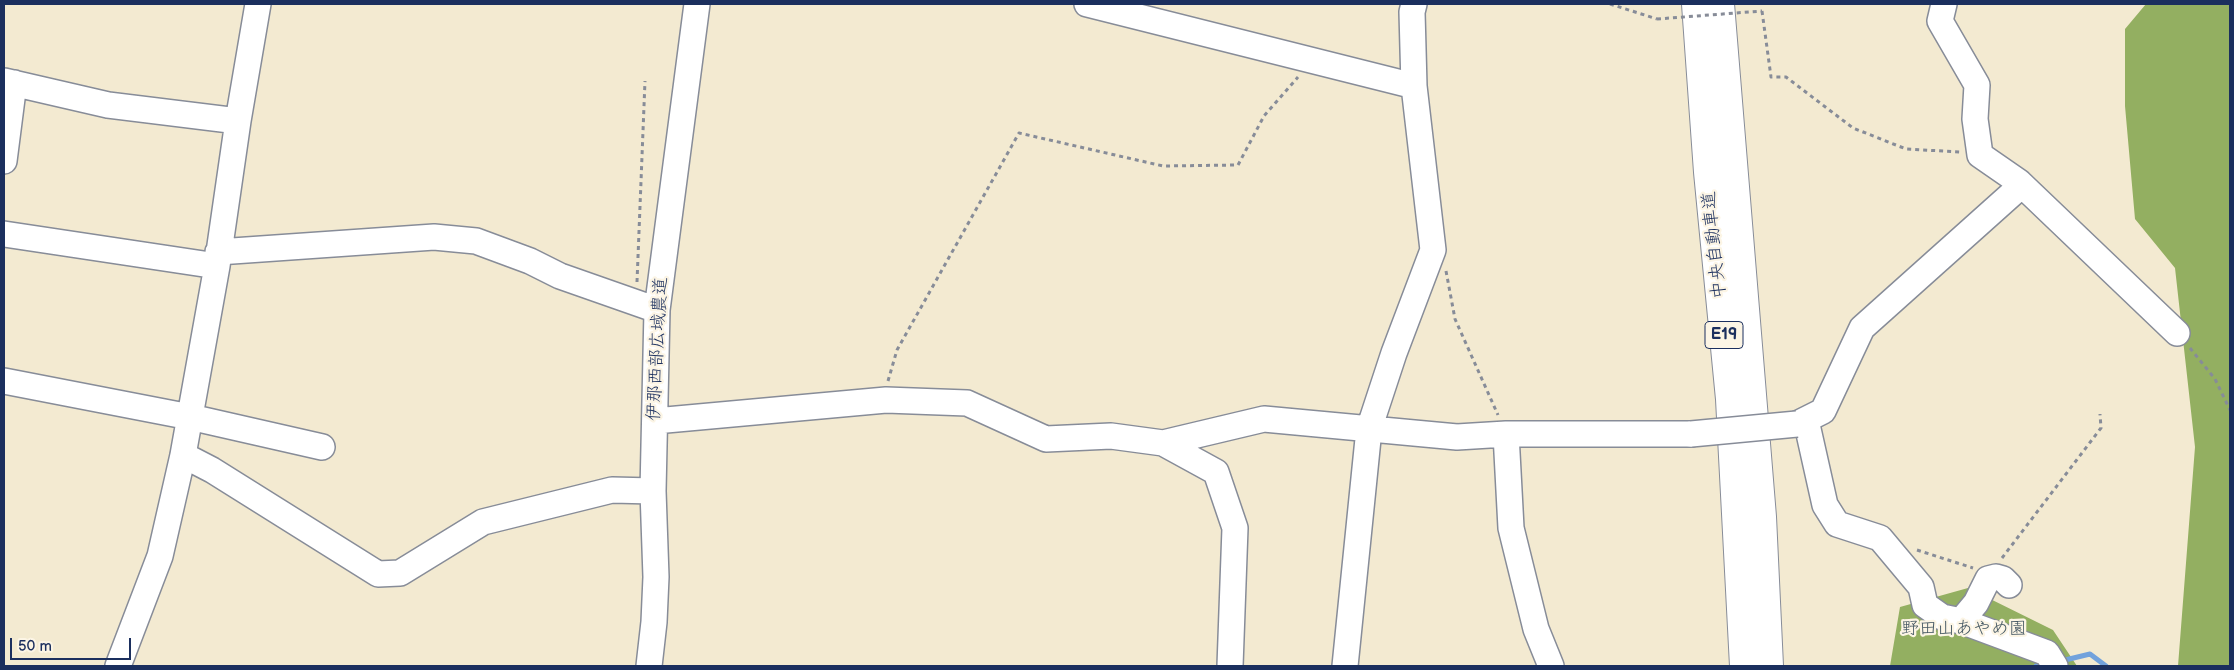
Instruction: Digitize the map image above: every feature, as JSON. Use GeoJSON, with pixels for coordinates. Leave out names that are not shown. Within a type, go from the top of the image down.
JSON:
{"type":"FeatureCollection","features":[{"type":"Feature","properties":{"kind":"highway","name":"中央自動車道"},"geometry":{"type":"LineString","coordinates":[[1696,4],[1708,172],[1730,399],[1744,666]]}},
{"type":"Feature","properties":{"kind":"highway","name":"中央自動車道"},"geometry":{"type":"LineString","coordinates":[[1720,4],[1762,517],[1769,666]]}},
{"type":"Feature","properties":{"kind":"street"},"geometry":{"type":"LineString","coordinates":[[118,666],[160,556],[183,455],[218,259],[238,121],[258,4]]}},
{"type":"Feature","properties":{"kind":"street","name":"伊那西部広域農道"},"geometry":{"type":"LineString","coordinates":[[649,666],[654,622],[656,577],[653,491],[655,421],[646,306],[696,4]]}},
{"type":"Feature","properties":{"kind":"street"},"geometry":{"type":"LineString","coordinates":[[1087,4],[1414,86]]}},
{"type":"Feature","properties":{"kind":"street"},"geometry":{"type":"LineString","coordinates":[[1345,666],[1369,429],[1394,353],[1433,250],[1414,86],[1412,12],[1414,4]]}},
{"type":"Feature","properties":{"kind":"street"},"geometry":{"type":"LineString","coordinates":[[1944,4],[1940,21],[1977,85],[1976,119],[1980,156],[2019,182],[2177,333]]}},
{"type":"Feature","properties":{"kind":"street"},"geometry":{"type":"LineString","coordinates":[[4,161],[9,82],[108,105],[238,121]]}},
{"type":"Feature","properties":{"kind":"street"},"geometry":{"type":"LineString","coordinates":[[1163,443],[1264,419],[1457,437],[1506,434],[1691,434],[1802,422],[1822,411],[1862,328],[2014,192],[2019,182]]}},
{"type":"Feature","properties":{"kind":"street"},"geometry":{"type":"LineString","coordinates":[[4,234],[218,259],[434,237],[476,241],[530,260],[560,276],[646,306]]}},
{"type":"Feature","properties":{"kind":"street"},"geometry":{"type":"LineString","coordinates":[[4,381],[190,416],[322,448]]}},
{"type":"Feature","properties":{"kind":"street"},"geometry":{"type":"LineString","coordinates":[[655,421],[881,401],[967,403],[1046,440],[1111,436],[1163,443],[1216,472],[1235,528],[1230,666]]}},
{"type":"Feature","properties":{"kind":"street"},"geometry":{"type":"LineString","coordinates":[[1802,422],[1825,505],[1837,524],[1880,538],[1921,587],[1925,605],[1942,617],[1961,621],[2047,654],[2055,666]]}},
{"type":"Feature","properties":{"kind":"street"},"geometry":{"type":"LineString","coordinates":[[1506,434],[1511,528],[1536,629],[1551,666]]}},
{"type":"Feature","properties":{"kind":"street"},"geometry":{"type":"LineString","coordinates":[[183,455],[212,470],[378,574],[400,573],[483,522],[612,490],[653,491]]}},
{"type":"Feature","properties":{"kind":"street"},"geometry":{"type":"LineString","coordinates":[[1961,621],[1970,611],[1988,580],[1996,577],[2003,578],[2009,585]]}},
{"type":"Feature","properties":{"kind":"path"},"geometry":{"type":"LineString","coordinates":[[1610,4],[1657,19],[1762,11],[1771,77],[1786,77],[1853,128],[1906,150],[1950,150],[1980,156]]}},
{"type":"Feature","properties":{"kind":"path"},"geometry":{"type":"LineString","coordinates":[[881,401],[898,350],[1019,134],[1163,166],[1238,166],[1264,116],[1313,60]]}},
{"type":"Feature","properties":{"kind":"path"},"geometry":{"type":"LineString","coordinates":[[645,81],[646,306]]}},
{"type":"Feature","properties":{"kind":"path"},"geometry":{"type":"LineString","coordinates":[[1432,244],[1441,242],[1455,319],[1506,434]]}},
{"type":"Feature","properties":{"kind":"path"},"geometry":{"type":"LineString","coordinates":[[2177,333],[2215,379],[2230,410]]}},
{"type":"Feature","properties":{"kind":"path"},"geometry":{"type":"LineString","coordinates":[[1999,562],[2101,428],[2100,414]]}},
{"type":"Feature","properties":{"kind":"path"},"geometry":{"type":"LineString","coordinates":[[1880,538],[1981,571]]}},
{"type":"Feature","properties":{"kind":"green space"},"geometry":{"type":"Polygon","coordinates":[[[2146,4],[2230,4],[2230,666],[2178,666],[2195,447],[2175,268],[2135,219],[2125,106],[2125,29],[2146,4]]]}},
{"type":"Feature","properties":{"kind":"green space","name":"野田山あやめ園"},"geometry":{"type":"Polygon","coordinates":[[[1968,588],[2053,630],[2077,666],[1890,666],[1900,607],[1968,588]]]}},
{"type":"Feature","properties":{"kind":"waterway"},"geometry":{"type":"LineString","coordinates":[[2061,661],[2090,654],[2106,666]]}}]}
